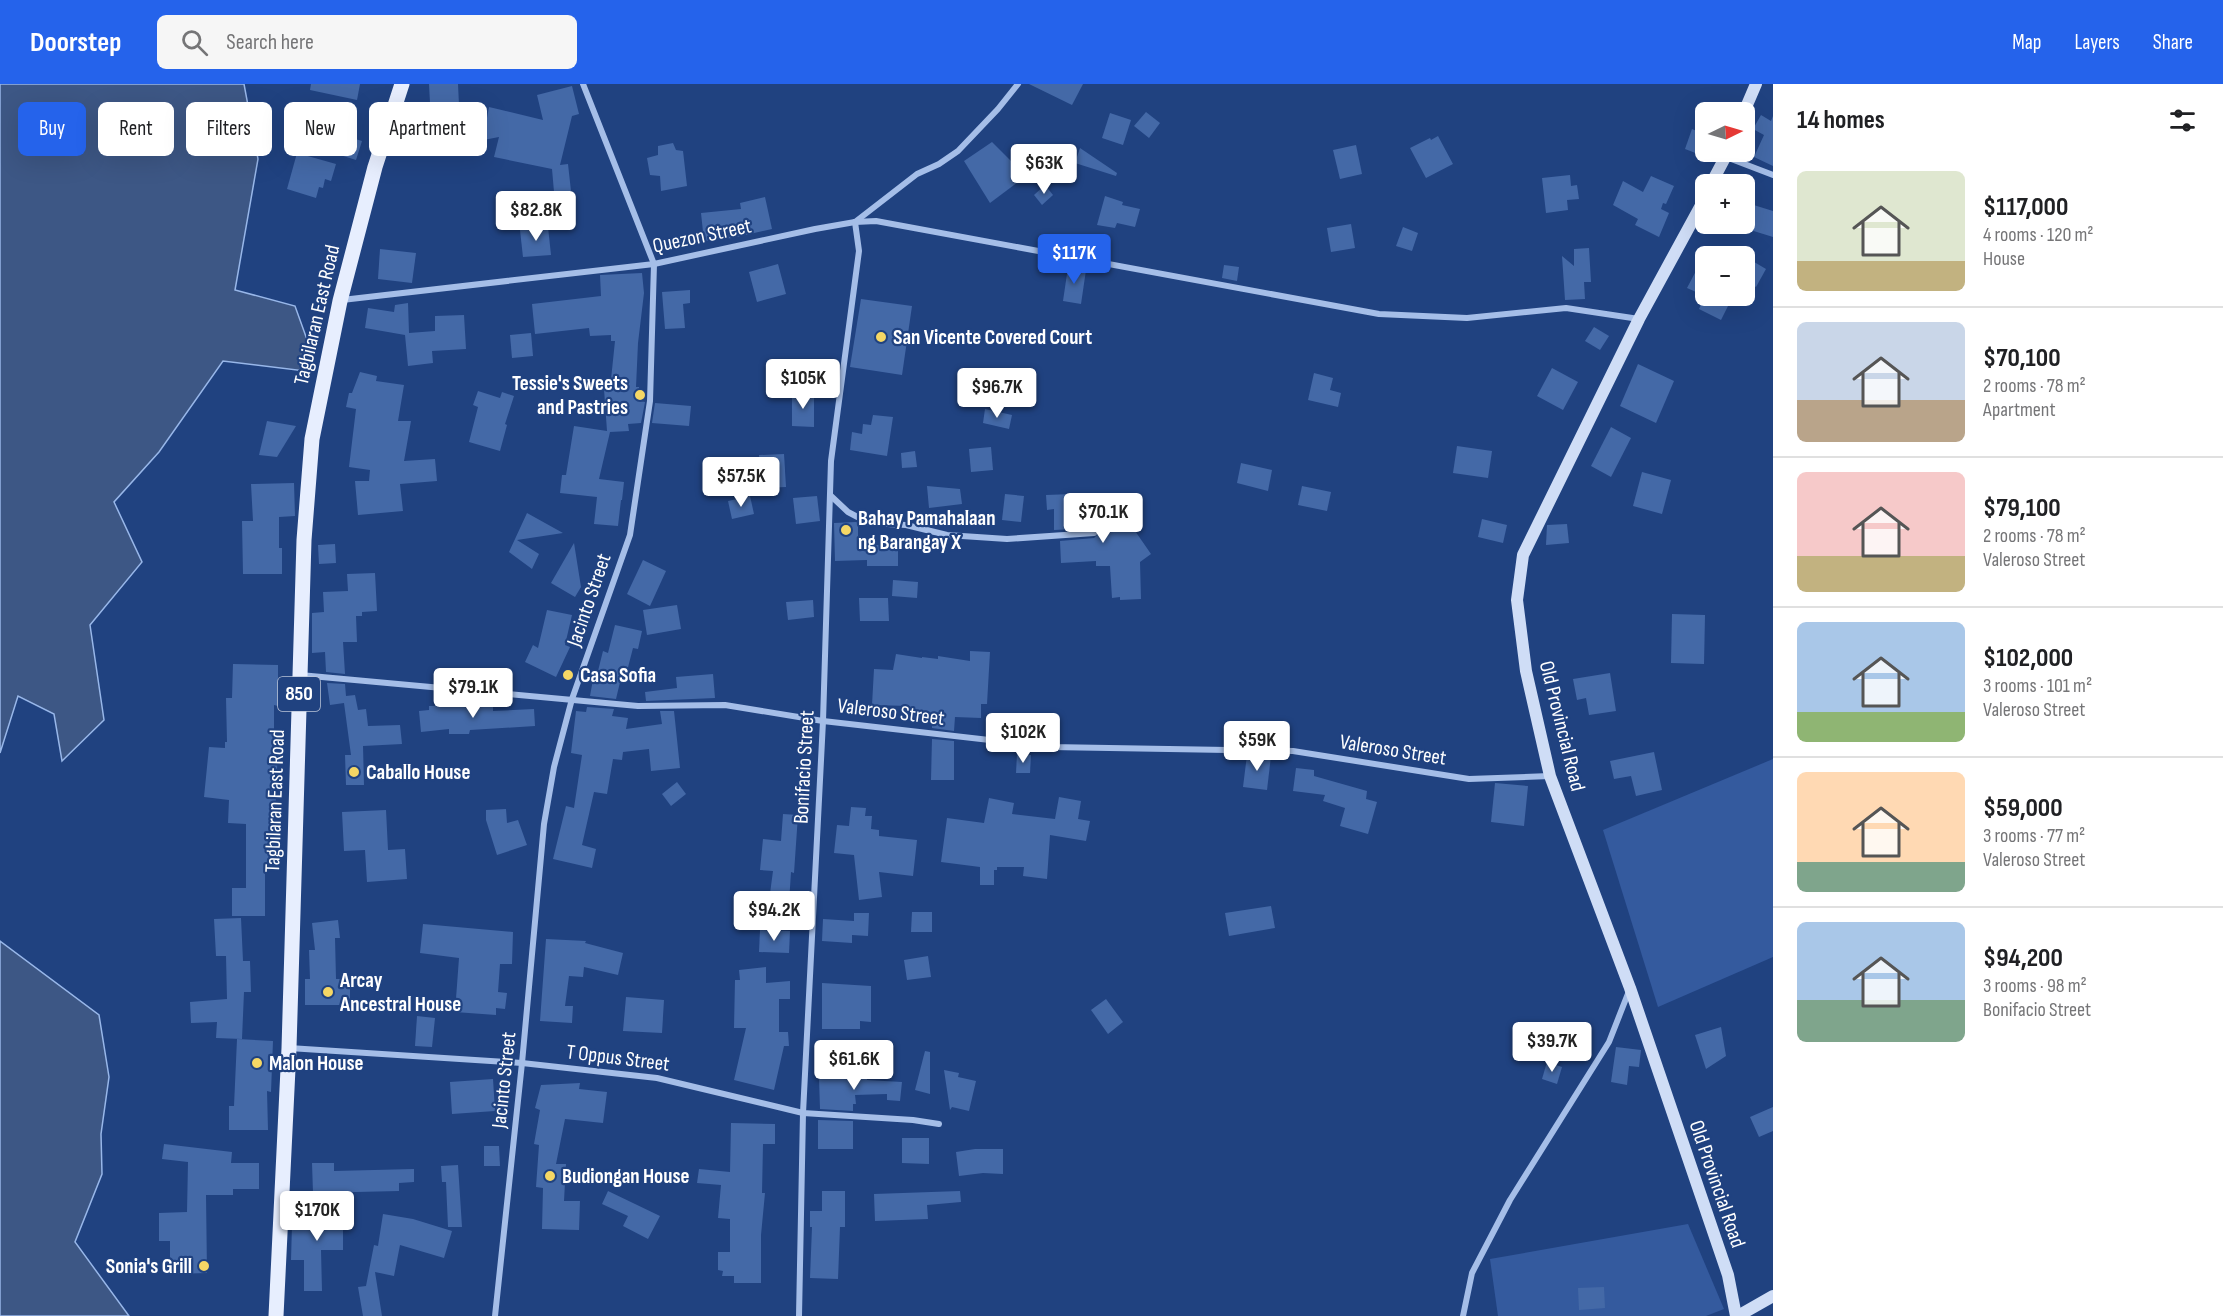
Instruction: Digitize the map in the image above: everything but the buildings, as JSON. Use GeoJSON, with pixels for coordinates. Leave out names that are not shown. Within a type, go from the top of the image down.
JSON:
{"type":"FeatureCollection","features":[{"type":"Feature","properties":{"kind":"main road","name":"Tagbilaran East Road"},"geometry":{"type":"LineString","coordinates":[[276,1316],[289,1048],[304,540],[312,439],[340,301],[375,167],[402,84]]}},
{"type":"Feature","properties":{"kind":"main road"},"geometry":{"type":"LineString","coordinates":[[1748,102],[1756,84]]}},
{"type":"Feature","properties":{"kind":"main road","name":"Old Provincial Road"},"geometry":{"type":"LineString","coordinates":[[1695,216],[1639,319],[1523,555],[1517,600],[1526,671],[1550,776],[1630,988],[1728,1275],[1737,1316]]}},
{"type":"Feature","properties":{"kind":"main road"},"geometry":{"type":"LineString","coordinates":[[1737,1316],[1773,1296]]}},
{"type":"Feature","properties":{"kind":"street","name":"Jacinto Street"},"geometry":{"type":"LineString","coordinates":[[495,1316],[544,824],[554,767],[572,699],[630,535],[650,401],[654,264],[583,84]]}},
{"type":"Feature","properties":{"kind":"street","name":"Quezon Street"},"geometry":{"type":"LineString","coordinates":[[340,301],[654,264],[855,222],[917,174],[939,164],[958,151],[998,109],[1017,84]]}},
{"type":"Feature","properties":{"kind":"street"},"geometry":{"type":"LineString","coordinates":[[1745,162],[1773,175]]}},
{"type":"Feature","properties":{"kind":"street"},"geometry":{"type":"LineString","coordinates":[[855,222],[876,221],[1379,314],[1467,318],[1566,308],[1639,319]]}},
{"type":"Feature","properties":{"kind":"street","name":"Bonifacio Street"},"geometry":{"type":"LineString","coordinates":[[799,1316],[803,1113],[823,721],[831,461],[859,251],[855,222]]}},
{"type":"Feature","properties":{"kind":"street"},"geometry":{"type":"LineString","coordinates":[[831,496],[848,512],[869,523],[906,525],[947,535],[1007,538],[1094,533]]}},
{"type":"Feature","properties":{"kind":"street","name":"Valeroso Street"},"geometry":{"type":"LineString","coordinates":[[300,675],[638,706],[725,705],[823,721],[1050,747],[1293,750],[1469,780],[1550,776]]}},
{"type":"Feature","properties":{"kind":"street"},"geometry":{"type":"LineString","coordinates":[[1462,1316],[1472,1273],[1510,1200],[1610,1042],[1630,988]]}},
{"type":"Feature","properties":{"kind":"street","name":"T Oppus Street"},"geometry":{"type":"LineString","coordinates":[[289,1048],[522,1063],[657,1078],[803,1113],[913,1120],[939,1124]]}},
{"type":"Feature","properties":{"kind":"shaded area"},"geometry":{"type":"Polygon","coordinates":[[[0,84],[244,84],[247,102],[186,102],[186,156],[257,156],[235,290],[295,306],[309,345],[305,371],[223,361],[159,452],[114,502],[142,562],[90,625],[104,720],[62,761],[54,714],[18,696],[0,753],[0,84]]]}},
{"type":"Feature","properties":{"kind":"shaded area"},"geometry":{"type":"Polygon","coordinates":[[[1773,759],[1773,957],[1658,1007],[1603,830],[1773,759]]]}},
{"type":"Feature","properties":{"kind":"shaded area"},"geometry":{"type":"Polygon","coordinates":[[[0,941],[99,1015],[109,1077],[101,1134],[102,1174],[75,1242],[129,1316],[0,1316],[0,941]]]}},
{"type":"Feature","properties":{"kind":"shaded area"},"geometry":{"type":"Polygon","coordinates":[[[1688,1224],[1724,1309],[1706,1316],[1498,1316],[1490,1259],[1688,1224]]]}},
{"type":"Feature","properties":{"kind":"place","name":"San Vicente Covered Court"},"geometry":{"type":"Point","coordinates":[881,337]}},
{"type":"Feature","properties":{"kind":"place","name":"Tessie's Sweets and Pastries"},"geometry":{"type":"Point","coordinates":[640,395]}},
{"type":"Feature","properties":{"kind":"place","name":"Bahay Pamahalaan ng Barangay X"},"geometry":{"type":"Point","coordinates":[846,530]}},
{"type":"Feature","properties":{"kind":"place","name":"Casa Sofia"},"geometry":{"type":"Point","coordinates":[568,675]}},
{"type":"Feature","properties":{"kind":"place","name":"Caballo House"},"geometry":{"type":"Point","coordinates":[354,772]}},
{"type":"Feature","properties":{"kind":"place","name":"Arcay Ancestral House"},"geometry":{"type":"Point","coordinates":[328,992]}},
{"type":"Feature","properties":{"kind":"place","name":"Malon House"},"geometry":{"type":"Point","coordinates":[257,1063]}},
{"type":"Feature","properties":{"kind":"place","name":"Budiongan House"},"geometry":{"type":"Point","coordinates":[550,1176]}},
{"type":"Feature","properties":{"kind":"place","name":"Sonia's Grill"},"geometry":{"type":"Point","coordinates":[204,1266]}}]}
